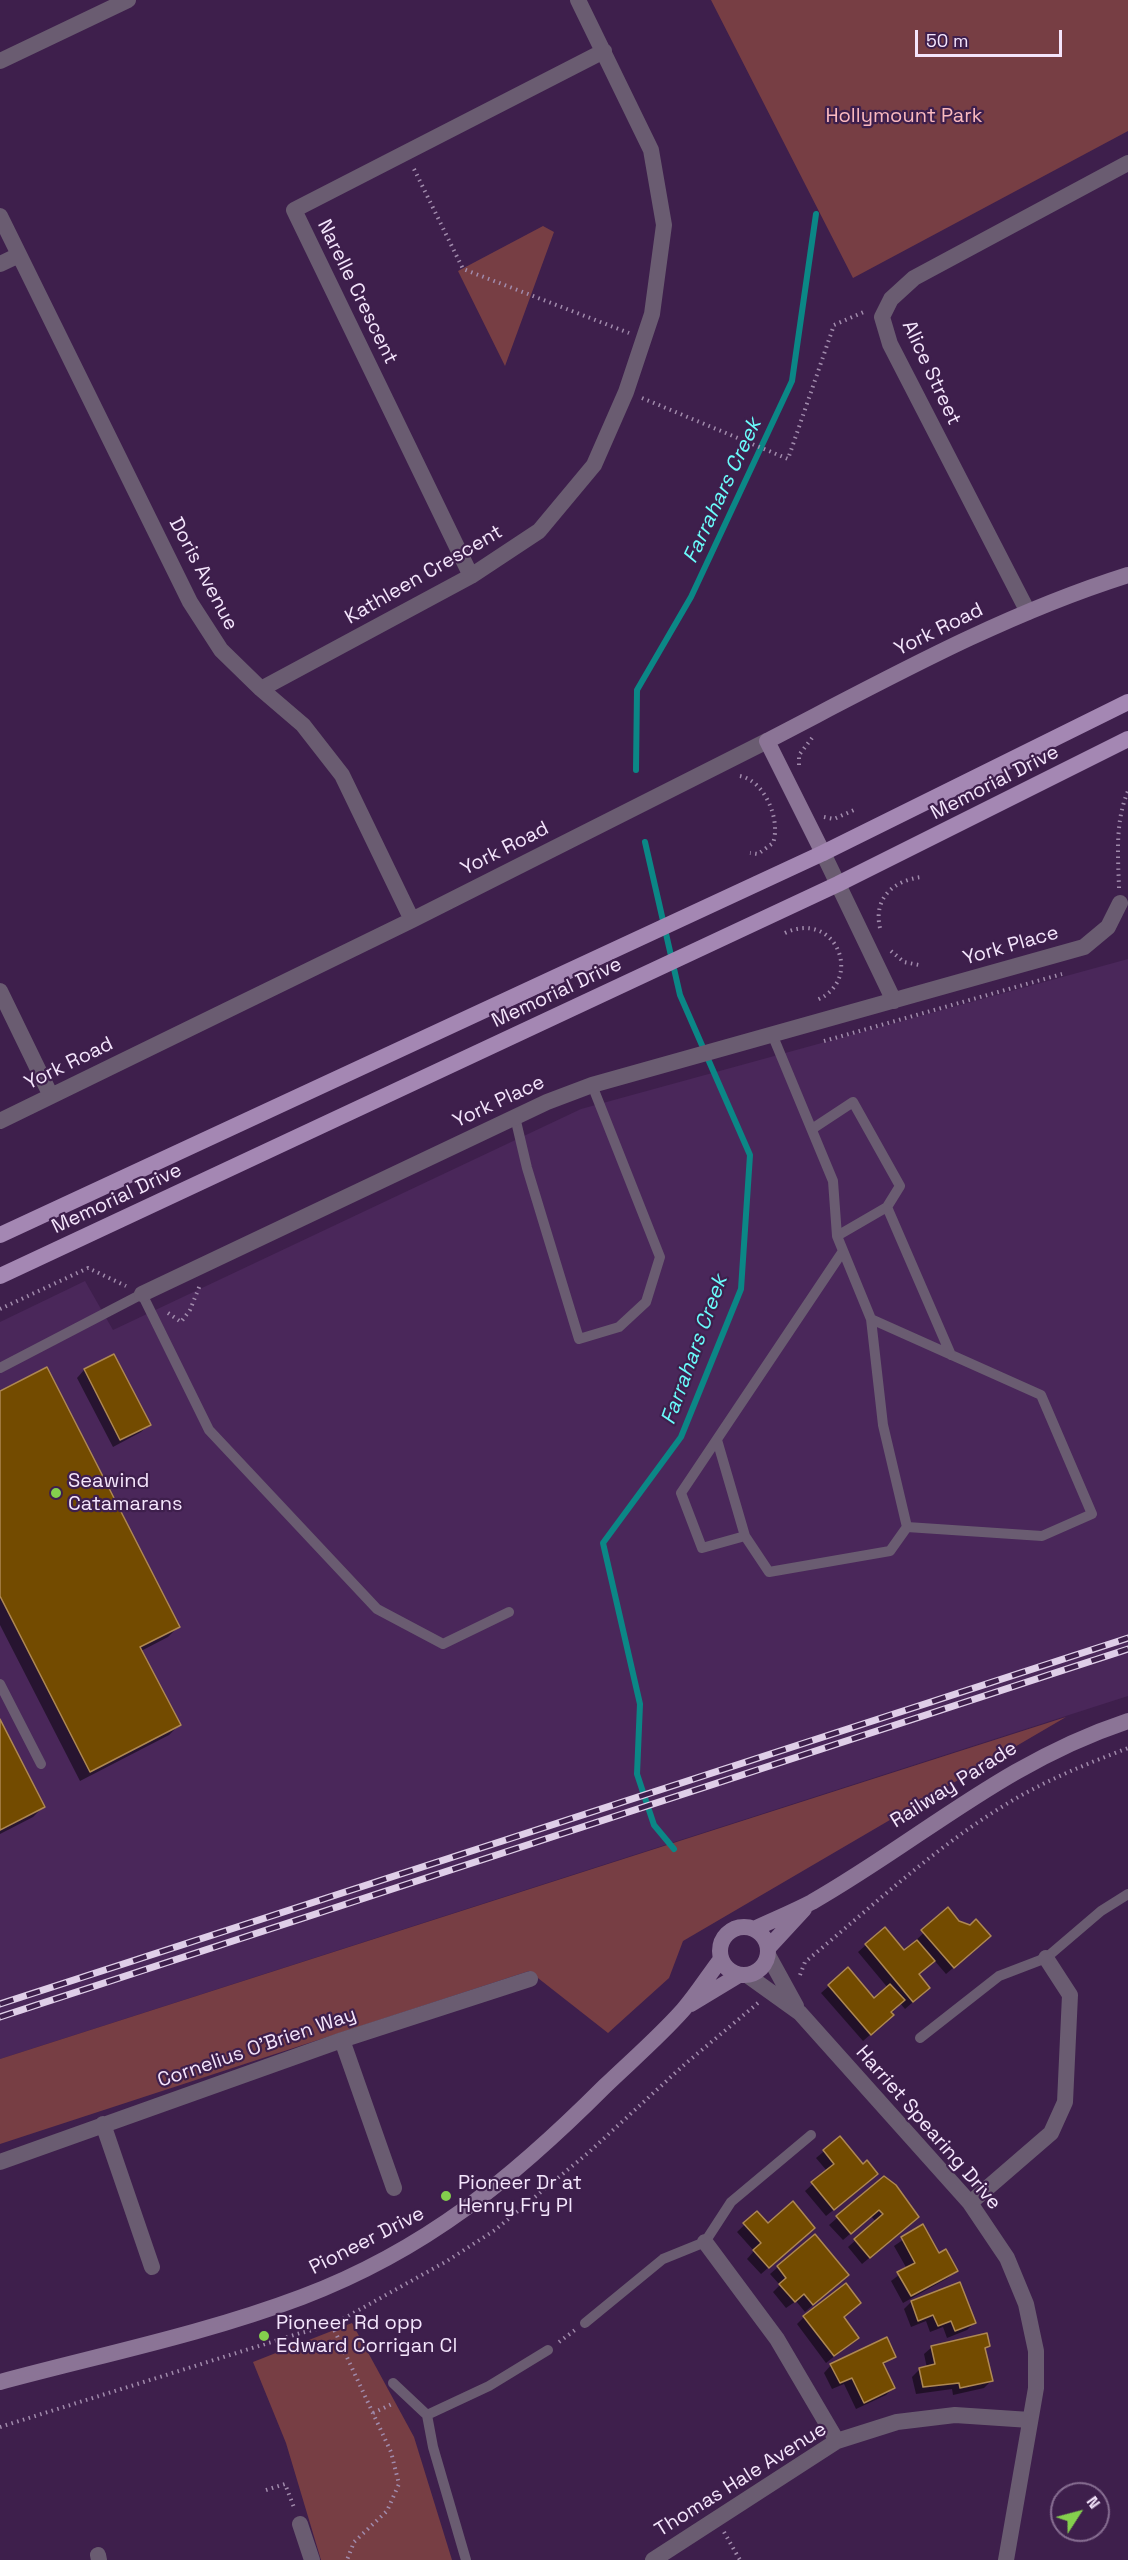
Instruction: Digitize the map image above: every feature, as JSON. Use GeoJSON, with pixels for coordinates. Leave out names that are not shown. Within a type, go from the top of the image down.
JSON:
{"type":"FeatureCollection","features":[{"type":"Feature","properties":{"kind":"main road","name":"York Road"},"geometry":{"type":"LineString","coordinates":[[767,741],[954,645],[1082,590],[1128,575]]}},
{"type":"Feature","properties":{"kind":"main road","name":"Memorial Drive"},"geometry":{"type":"LineString","coordinates":[[0,1235],[823,853],[1128,702]]}},
{"type":"Feature","properties":{"kind":"main road","name":"Memorial Drive"},"geometry":{"type":"LineString","coordinates":[[0,1276],[731,935],[1128,739]]}},
{"type":"Feature","properties":{"kind":"main road"},"geometry":{"type":"LineString","coordinates":[[767,741],[823,853]]}},
{"type":"Feature","properties":{"kind":"main road","name":"Railway Parade"},"geometry":{"type":"LineString","coordinates":[[811,1902],[1013,1771],[1074,1741],[1128,1721]]}},
{"type":"Feature","properties":{"kind":"main road"},"geometry":{"type":"LineString","coordinates":[[754,1929],[811,1902]]}},
{"type":"Feature","properties":{"kind":"main road"},"geometry":{"type":"LineString","coordinates":[[768,1951],[761,1933],[744,1927],[728,1933],[720,1947],[721,1959],[725,1966],[743,1975],[760,1969],[768,1951],[811,1902]]}},
{"type":"Feature","properties":{"kind":"main road","name":"Pioneer Drive"},"geometry":{"type":"LineString","coordinates":[[0,2382],[262,2311],[303,2297],[392,2256],[460,2214],[515,2172],[683,2009],[721,1959]]}},
{"type":"Feature","properties":{"kind":"main road","name":"Pioneer Drive"},"geometry":{"type":"LineString","coordinates":[[683,2009],[743,1975]]}},
{"type":"Feature","properties":{"kind":"street"},"geometry":{"type":"LineString","coordinates":[[0,61],[128,0]]}},
{"type":"Feature","properties":{"kind":"street","name":"Kathleen Crescent"},"geometry":{"type":"LineString","coordinates":[[261,689],[471,576],[539,531],[594,465],[626,392],[652,314],[664,225],[651,150],[579,0]]}},
{"type":"Feature","properties":{"kind":"street","name":"Narelle Crescent"},"geometry":{"type":"LineString","coordinates":[[471,576],[294,210],[604,51]]}},
{"type":"Feature","properties":{"kind":"street","name":"Alice Street"},"geometry":{"type":"LineString","coordinates":[[1028,612],[890,344],[882,317],[891,299],[914,278],[1128,163]]}},
{"type":"Feature","properties":{"kind":"street","name":"Doris Avenue"},"geometry":{"type":"LineString","coordinates":[[0,216],[190,602],[221,650],[303,725],[342,775],[412,920]]}},
{"type":"Feature","properties":{"kind":"street"},"geometry":{"type":"LineString","coordinates":[[0,264],[19,255]]}},
{"type":"Feature","properties":{"kind":"street","name":"York Road"},"geometry":{"type":"LineString","coordinates":[[0,1121],[412,920],[767,741]]}},
{"type":"Feature","properties":{"kind":"street"},"geometry":{"type":"LineString","coordinates":[[823,853],[894,1001]]}},
{"type":"Feature","properties":{"kind":"street","name":"York Place"},"geometry":{"type":"LineString","coordinates":[[142,1294],[515,1117],[592,1085],[1084,947],[1108,927],[1124,902]]}},
{"type":"Feature","properties":{"kind":"street"},"geometry":{"type":"LineString","coordinates":[[0,991],[51,1095]]}},
{"type":"Feature","properties":{"kind":"street","name":"Harriet Spearing Drive"},"geometry":{"type":"LineString","coordinates":[[768,1951],[800,2013]]}},
{"type":"Feature","properties":{"kind":"street"},"geometry":{"type":"LineString","coordinates":[[970,2203],[1051,2133],[1065,2102],[1070,1995],[1046,1958]]}},
{"type":"Feature","properties":{"kind":"street","name":"Harriet Spearing Drive"},"geometry":{"type":"LineString","coordinates":[[743,1975],[800,2013],[970,2203],[1006,2258],[1026,2304],[1036,2351],[1036,2388],[1006,2560]]}},
{"type":"Feature","properties":{"kind":"street","name":"Cornelius O'Brien Way"},"geometry":{"type":"LineString","coordinates":[[0,2162],[342,2040],[530,1979]]}},
{"type":"Feature","properties":{"kind":"street"},"geometry":{"type":"LineString","coordinates":[[342,2040],[394,2188]]}},
{"type":"Feature","properties":{"kind":"street"},"geometry":{"type":"LineString","coordinates":[[102,2124],[152,2267]]}},
{"type":"Feature","properties":{"kind":"street"},"geometry":{"type":"LineString","coordinates":[[705,2242],[777,2339],[837,2441]]}},
{"type":"Feature","properties":{"kind":"street","name":"Thomas Hale Avenue"},"geometry":{"type":"LineString","coordinates":[[653,2560],[717,2521],[837,2441],[897,2422],[955,2415],[1030,2420]]}},
{"type":"Feature","properties":{"kind":"street"},"geometry":{"type":"LineString","coordinates":[[300,2524],[312,2560]]}},
{"type":"Feature","properties":{"kind":"lane"},"geometry":{"type":"LineString","coordinates":[[717,1440],[745,1536],[769,1572],[890,1551],[907,1527],[883,1425],[871,1319],[837,1236],[833,1181],[772,1034]]}},
{"type":"Feature","properties":{"kind":"lane"},"geometry":{"type":"LineString","coordinates":[[515,1117],[527,1168],[579,1339],[620,1327],[646,1302],[660,1257],[592,1085]]}},
{"type":"Feature","properties":{"kind":"lane"},"geometry":{"type":"LineString","coordinates":[[812,1129],[853,1102],[900,1186],[887,1207],[837,1236]]}},
{"type":"Feature","properties":{"kind":"lane"},"geometry":{"type":"LineString","coordinates":[[887,1207],[951,1355]]}},
{"type":"Feature","properties":{"kind":"lane"},"geometry":{"type":"LineString","coordinates":[[745,1536],[702,1548],[681,1493],[843,1251]]}},
{"type":"Feature","properties":{"kind":"lane"},"geometry":{"type":"LineString","coordinates":[[0,1368],[142,1294],[209,1430],[377,1609],[443,1644],[509,1612]]}},
{"type":"Feature","properties":{"kind":"lane"},"geometry":{"type":"LineString","coordinates":[[871,1319],[1041,1395],[1092,1514],[1042,1536],[907,1527]]}},
{"type":"Feature","properties":{"kind":"lane"},"geometry":{"type":"LineString","coordinates":[[0,1684],[41,1764]]}},
{"type":"Feature","properties":{"kind":"lane"},"geometry":{"type":"LineString","coordinates":[[920,2038],[999,1976],[1046,1958],[1101,1911],[1128,1894]]}},
{"type":"Feature","properties":{"kind":"lane"},"geometry":{"type":"LineString","coordinates":[[585,2323],[663,2259],[705,2242],[731,2202],[811,2135]]}},
{"type":"Feature","properties":{"kind":"lane"},"geometry":{"type":"LineString","coordinates":[[427,2415],[489,2385],[548,2350]]}},
{"type":"Feature","properties":{"kind":"lane"},"geometry":{"type":"LineString","coordinates":[[393,2383],[427,2415],[433,2447],[466,2560]]}},
{"type":"Feature","properties":{"kind":"path"},"geometry":{"type":"LineString","coordinates":[[406,153],[463,269],[643,339]]}},
{"type":"Feature","properties":{"kind":"path"},"geometry":{"type":"LineString","coordinates":[[626,392],[788,459],[834,324],[891,299]]}},
{"type":"Feature","properties":{"kind":"path"},"geometry":{"type":"LineString","coordinates":[[799,770],[799,755],[810,739],[820,734]]}},
{"type":"Feature","properties":{"kind":"path"},"geometry":{"type":"LineString","coordinates":[[732,777],[748,777],[756,783],[770,807],[776,827],[772,843],[758,854],[750,853]]}},
{"type":"Feature","properties":{"kind":"path"},"geometry":{"type":"LineString","coordinates":[[1124,902],[1118,827],[1121,807],[1128,791]]}},
{"type":"Feature","properties":{"kind":"path"},"geometry":{"type":"LineString","coordinates":[[818,808],[823,817],[834,819],[854,810]]}},
{"type":"Feature","properties":{"kind":"path"},"geometry":{"type":"LineString","coordinates":[[884,938],[878,919],[885,898],[895,884],[906,878],[922,877]]}},
{"type":"Feature","properties":{"kind":"path"},"geometry":{"type":"LineString","coordinates":[[785,933],[796,928],[812,928],[834,940],[841,955],[837,986],[828,996],[817,1000]]}},
{"type":"Feature","properties":{"kind":"path"},"geometry":{"type":"LineString","coordinates":[[888,945],[891,953],[904,962],[919,965]]}},
{"type":"Feature","properties":{"kind":"path"},"geometry":{"type":"LineString","coordinates":[[822,1041],[1068,972]]}},
{"type":"Feature","properties":{"kind":"path"},"geometry":{"type":"LineString","coordinates":[[0,1309],[88,1268],[142,1294]]}},
{"type":"Feature","properties":{"kind":"path"},"geometry":{"type":"LineString","coordinates":[[548,2350],[585,2323]]}},
{"type":"Feature","properties":{"kind":"path"},"geometry":{"type":"LineString","coordinates":[[332,2325],[391,2452],[399,2484],[387,2511],[354,2542],[347,2560]]}},
{"type":"Feature","properties":{"kind":"path"},"geometry":{"type":"LineString","coordinates":[[373,2412],[407,2396]]}},
{"type":"Feature","properties":{"kind":"path"},"geometry":{"type":"LineString","coordinates":[[267,2490],[285,2484],[300,2524]]}},
{"type":"Feature","properties":{"kind":"path"},"geometry":{"type":"LineString","coordinates":[[717,2521],[740,2560]]}},
{"type":"Feature","properties":{"kind":"shaded area"},"geometry":{"type":"Polygon","coordinates":[[[1128,959],[1128,1696],[0,2059],[0,1322],[85,1281],[113,1330],[581,1109],[1128,959]]]}},
{"type":"Feature","properties":{"kind":"green space","name":"Hollymount Park"},"geometry":{"type":"Polygon","coordinates":[[[711,0],[1128,0],[1128,131],[853,278],[711,0]]]}},
{"type":"Feature","properties":{"kind":"green space"},"geometry":{"type":"Polygon","coordinates":[[[543,226],[554,232],[505,366],[458,271],[543,226]]]}},
{"type":"Feature","properties":{"kind":"green space"},"geometry":{"type":"Polygon","coordinates":[[[1066,1717],[683,1941],[669,1978],[608,2033],[529,1971],[0,2144],[0,2059],[1066,1717]]]}},
{"type":"Feature","properties":{"kind":"green space"},"geometry":{"type":"Polygon","coordinates":[[[352,2323],[414,2437],[452,2560],[321,2560],[286,2443],[253,2362],[352,2323]]]}},
{"type":"Feature","properties":{"kind":"building"},"geometry":{"type":"Polygon","coordinates":[[[114,1354],[151,1425],[120,1440],[84,1369],[114,1354]]]}},
{"type":"Feature","properties":{"kind":"building","name":"Seawind Catamarans"},"geometry":{"type":"Polygon","coordinates":[[[47,1367],[180,1627],[140,1647],[181,1725],[90,1772],[0,1596],[0,1391],[47,1367]]]}},
{"type":"Feature","properties":{"kind":"building"},"geometry":{"type":"Polygon","coordinates":[[[0,1719],[45,1807],[0,1830],[0,1719]]]}},
{"type":"Feature","properties":{"kind":"building"},"geometry":{"type":"Polygon","coordinates":[[[948,1907],[959,1921],[970,1925],[976,1919],[991,1936],[954,1968],[921,1930],[948,1907]]]}},
{"type":"Feature","properties":{"kind":"building"},"geometry":{"type":"Polygon","coordinates":[[[885,1927],[904,1950],[917,1940],[935,1961],[919,1974],[930,1988],[913,2002],[865,1944],[885,1927]]]}},
{"type":"Feature","properties":{"kind":"building"},"geometry":{"type":"Polygon","coordinates":[[[848,1967],[874,1998],[890,1984],[905,2000],[891,2012],[894,2015],[871,2035],[828,1985],[848,1967]]]}},
{"type":"Feature","properties":{"kind":"building"},"geometry":{"type":"Polygon","coordinates":[[[840,2136],[863,2164],[867,2160],[878,2174],[834,2210],[811,2182],[834,2164],[823,2150],[840,2136]]]}},
{"type":"Feature","properties":{"kind":"building"},"geometry":{"type":"Polygon","coordinates":[[[884,2176],[896,2185],[919,2217],[870,2258],[854,2239],[883,2214],[879,2210],[851,2234],[836,2216],[884,2176]]]}},
{"type":"Feature","properties":{"kind":"building"},"geometry":{"type":"Polygon","coordinates":[[[793,2201],[815,2228],[769,2268],[753,2250],[761,2243],[743,2223],[757,2211],[768,2223],[793,2201]]]}},
{"type":"Feature","properties":{"kind":"building"},"geometry":{"type":"Polygon","coordinates":[[[923,2224],[939,2253],[946,2249],[958,2271],[911,2296],[897,2272],[915,2263],[901,2237],[923,2224]]]}},
{"type":"Feature","properties":{"kind":"building"},"geometry":{"type":"Polygon","coordinates":[[[815,2234],[849,2275],[813,2305],[804,2294],[795,2302],[779,2284],[786,2278],[777,2266],[815,2234]]]}},
{"type":"Feature","properties":{"kind":"building"},"geometry":{"type":"Polygon","coordinates":[[[960,2282],[976,2323],[955,2331],[951,2321],[938,2326],[933,2315],[918,2321],[911,2301],[960,2282]]]}},
{"type":"Feature","properties":{"kind":"building"},"geometry":{"type":"Polygon","coordinates":[[[846,2283],[861,2303],[844,2317],[859,2338],[834,2356],[803,2316],[846,2283]]]}},
{"type":"Feature","properties":{"kind":"building"},"geometry":{"type":"Polygon","coordinates":[[[987,2333],[990,2346],[985,2348],[993,2381],[960,2388],[959,2383],[923,2387],[919,2368],[935,2364],[931,2346],[987,2333]]]}},
{"type":"Feature","properties":{"kind":"building"},"geometry":{"type":"Polygon","coordinates":[[[887,2337],[896,2357],[883,2363],[895,2388],[864,2403],[852,2378],[840,2383],[830,2364],[887,2337]]]}},
{"type":"Feature","properties":{"kind":"waterway","name":"Farrahars Creek"},"geometry":{"type":"LineString","coordinates":[[636,770],[637,690],[691,597],[792,381],[816,214]]}},
{"type":"Feature","properties":{"kind":"waterway","name":"Farrahars Creek"},"geometry":{"type":"LineString","coordinates":[[645,842],[680,995],[750,1155],[741,1289],[681,1437],[603,1543],[640,1704],[637,1774],[654,1825],[674,1849]]}},
{"type":"Feature","properties":{"kind":"railway"},"geometry":{"type":"LineString","coordinates":[[0,2004],[1128,1638]]}},
{"type":"Feature","properties":{"kind":"railway"},"geometry":{"type":"LineString","coordinates":[[0,2017],[1128,1649]]}},
{"type":"Feature","properties":{"kind":"place","name":"Seawind Catamarans"},"geometry":{"type":"Point","coordinates":[56,1493]}},
{"type":"Feature","properties":{"kind":"place","name":"Pioneer Dr at Henry Fry Pl"},"geometry":{"type":"Point","coordinates":[446,2196]}},
{"type":"Feature","properties":{"kind":"place","name":"Pioneer Rd opp Edward Corrigan Cl"},"geometry":{"type":"Point","coordinates":[264,2336]}}]}
